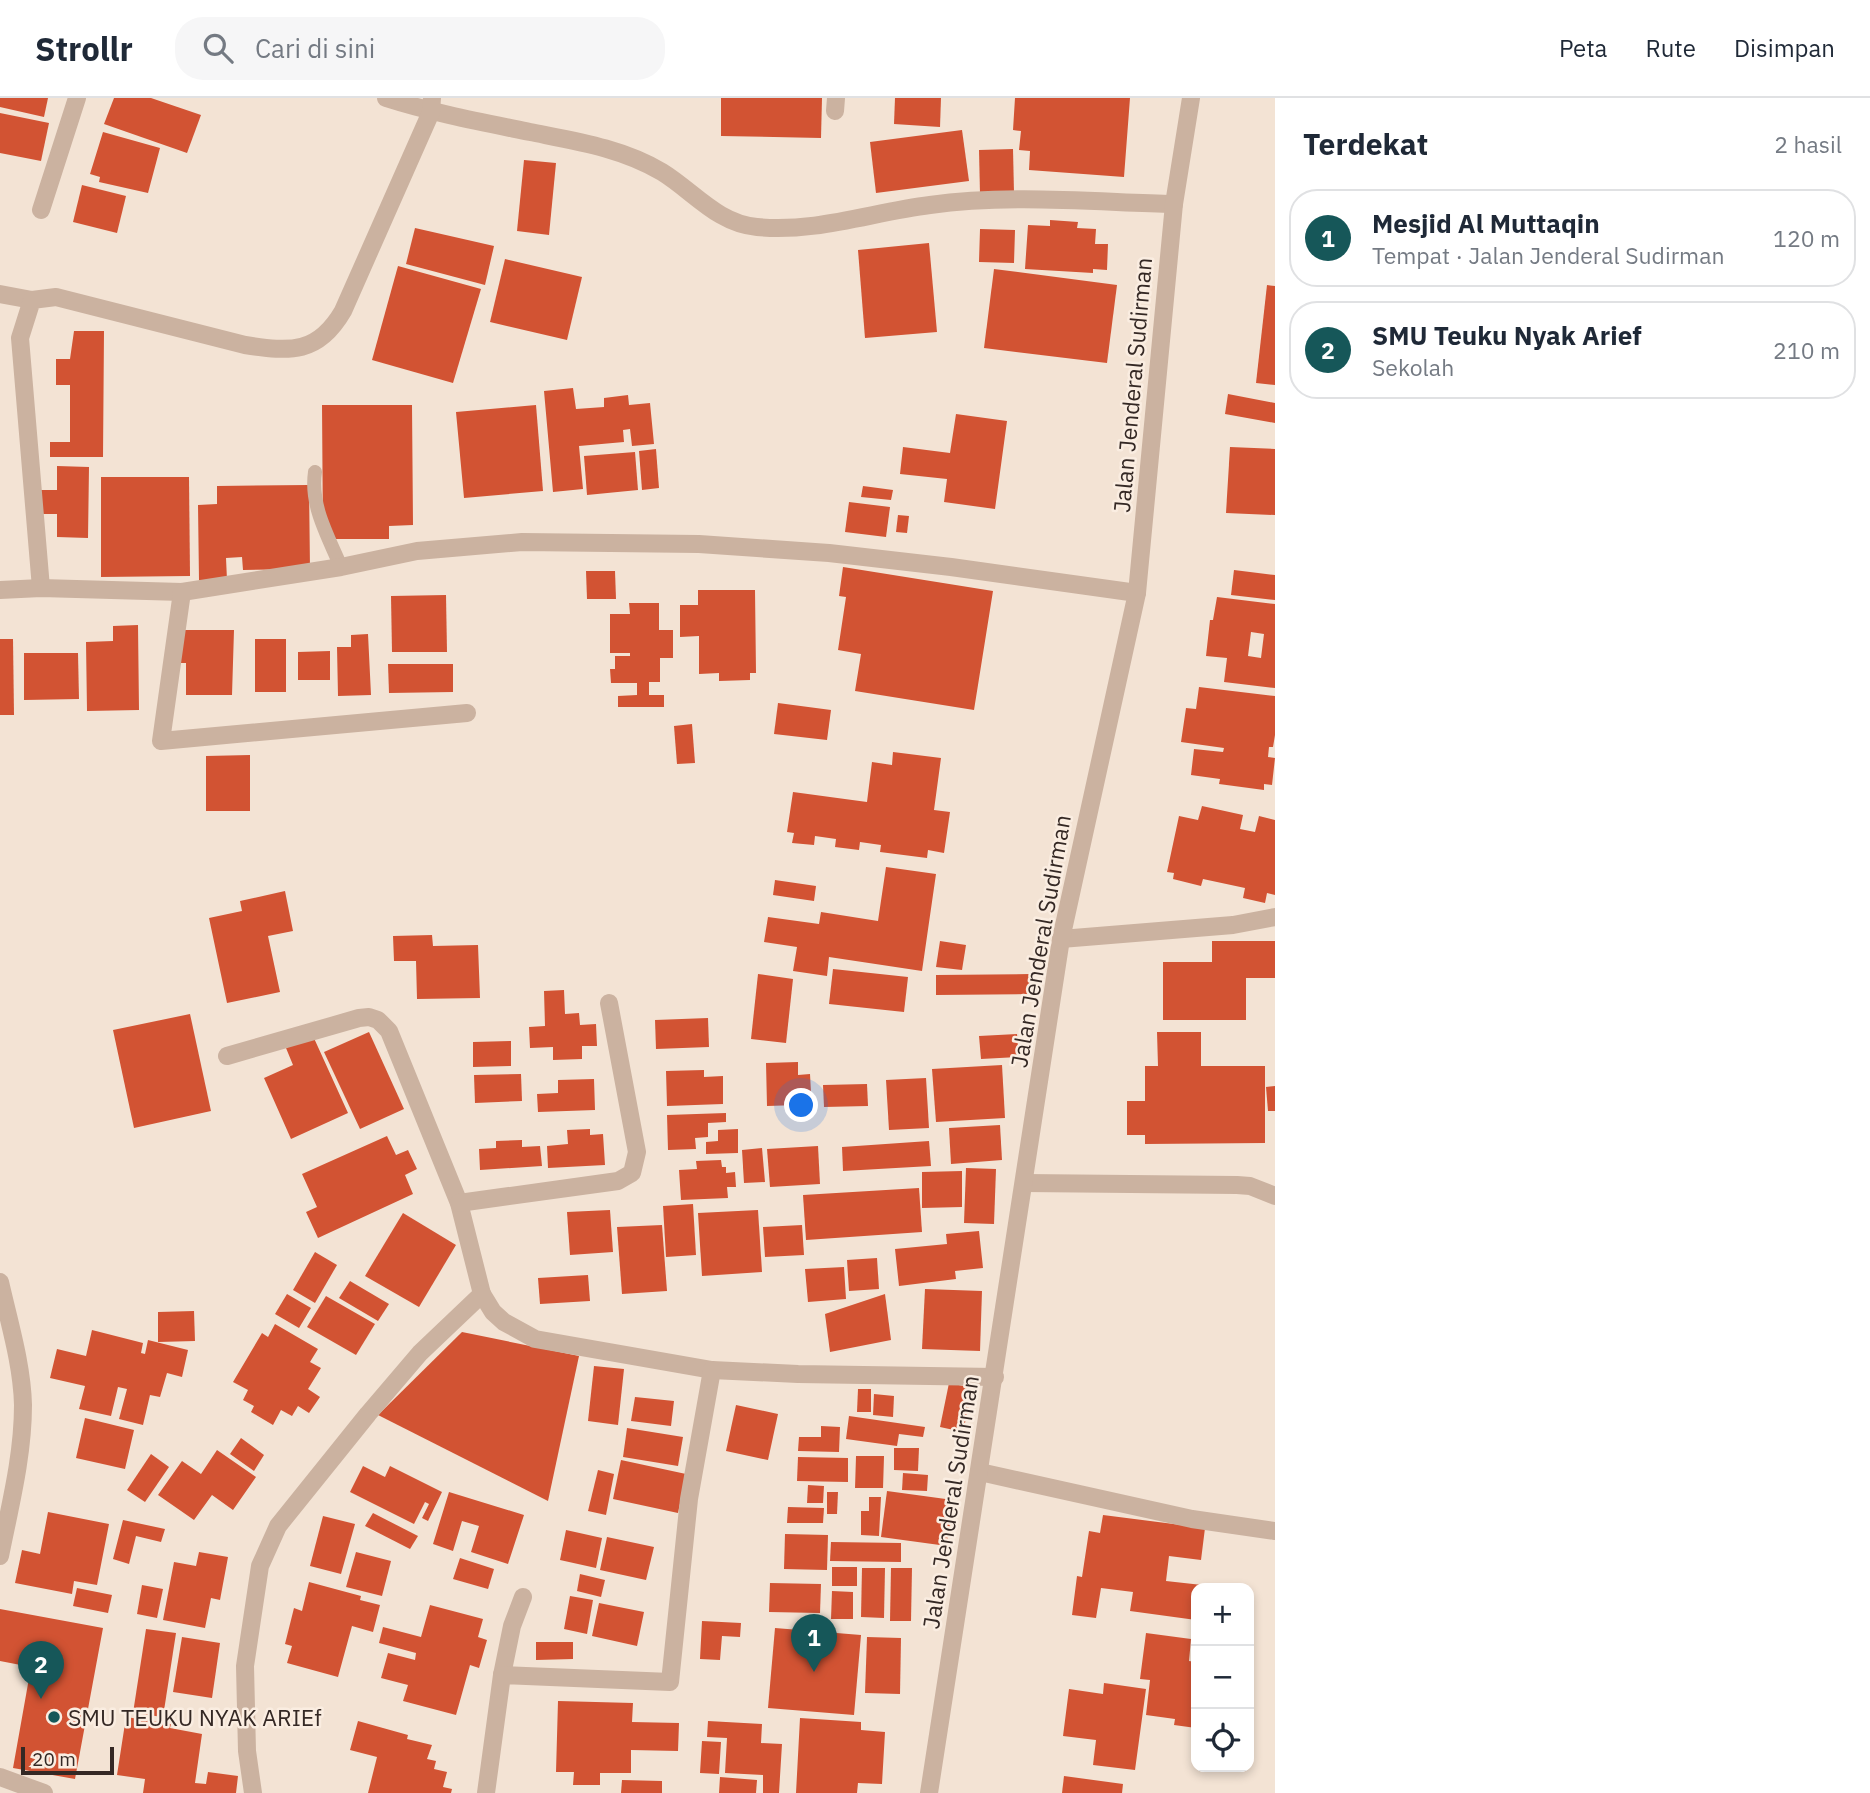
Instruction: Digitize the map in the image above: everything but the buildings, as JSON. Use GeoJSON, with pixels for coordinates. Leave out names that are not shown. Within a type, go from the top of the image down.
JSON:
{"type":"FeatureCollection","features":[{"type":"Feature","properties":{"kind":"street"},"geometry":{"type":"LineString","coordinates":[[41,210],[77,98]]}},
{"type":"Feature","properties":{"kind":"street"},"geometry":{"type":"LineString","coordinates":[[386,98],[432,105],[575,141],[637,160],[663,173],[724,218],[755,227],[791,229],[932,205],[1022,200],[1174,204]]}},
{"type":"Feature","properties":{"kind":"street","name":"Jalan Jenderal Sudirman"},"geometry":{"type":"LineString","coordinates":[[929,1793],[1061,939],[1137,593],[1174,204],[1191,98]]}},
{"type":"Feature","properties":{"kind":"street"},"geometry":{"type":"LineString","coordinates":[[0,295],[32,300],[56,297],[245,345],[275,350],[309,346],[333,328],[343,310],[432,105]]}},
{"type":"Feature","properties":{"kind":"street"},"geometry":{"type":"LineString","coordinates":[[32,300],[20,338],[41,588]]}},
{"type":"Feature","properties":{"kind":"street"},"geometry":{"type":"LineString","coordinates":[[0,590],[41,588],[181,592],[341,567],[417,551],[522,542],[699,544],[829,553],[1137,593]]}},
{"type":"Feature","properties":{"kind":"street"},"geometry":{"type":"LineString","coordinates":[[181,592],[161,741],[467,712]]}},
{"type":"Feature","properties":{"kind":"street"},"geometry":{"type":"LineString","coordinates":[[1061,939],[1233,925],[1275,917]]}},
{"type":"Feature","properties":{"kind":"street"},"geometry":{"type":"LineString","coordinates":[[459,1203],[618,1181],[632,1173],[637,1152],[609,1003]]}},
{"type":"Feature","properties":{"kind":"street"},"geometry":{"type":"LineString","coordinates":[[227,1056],[359,1018],[378,1020],[389,1031],[459,1203],[482,1294],[493,1312],[504,1322],[535,1339],[712,1370],[995,1377]]}},
{"type":"Feature","properties":{"kind":"street"},"geometry":{"type":"LineString","coordinates":[[1024,1183],[1237,1185],[1250,1186],[1275,1196]]}},
{"type":"Feature","properties":{"kind":"street"},"geometry":{"type":"LineString","coordinates":[[0,1282],[23,1401],[20,1452],[0,1556]]}},
{"type":"Feature","properties":{"kind":"street"},"geometry":{"type":"LineString","coordinates":[[253,1793],[247,1751],[245,1666],[260,1566],[278,1526],[420,1353],[482,1294]]}},
{"type":"Feature","properties":{"kind":"street"},"geometry":{"type":"LineString","coordinates":[[502,1675],[670,1682],[690,1499],[712,1370]]}},
{"type":"Feature","properties":{"kind":"street"},"geometry":{"type":"LineString","coordinates":[[980,1472],[1192,1519],[1275,1531]]}},
{"type":"Feature","properties":{"kind":"street"},"geometry":{"type":"LineString","coordinates":[[486,1793],[502,1675],[512,1626],[523,1597]]}},
{"type":"Feature","properties":{"kind":"street"},"geometry":{"type":"LineString","coordinates":[[0,1777],[44,1793]]}},
{"type":"Feature","properties":{"kind":"lane"},"geometry":{"type":"LineString","coordinates":[[315,472],[315,503],[341,567]]}},
{"type":"Feature","properties":{"kind":"place","name":"Mesjid Al Muttaqin"},"geometry":{"type":"Point","coordinates":[814,1672]}},
{"type":"Feature","properties":{"kind":"place","name":"SMU Teuku Nyak Arief"},"geometry":{"type":"Point","coordinates":[41,1699]}},
{"type":"Feature","properties":{"kind":"place","name":"SMU TEUKU NYAK ARIEf"},"geometry":{"type":"Point","coordinates":[54,1717]}}]}
